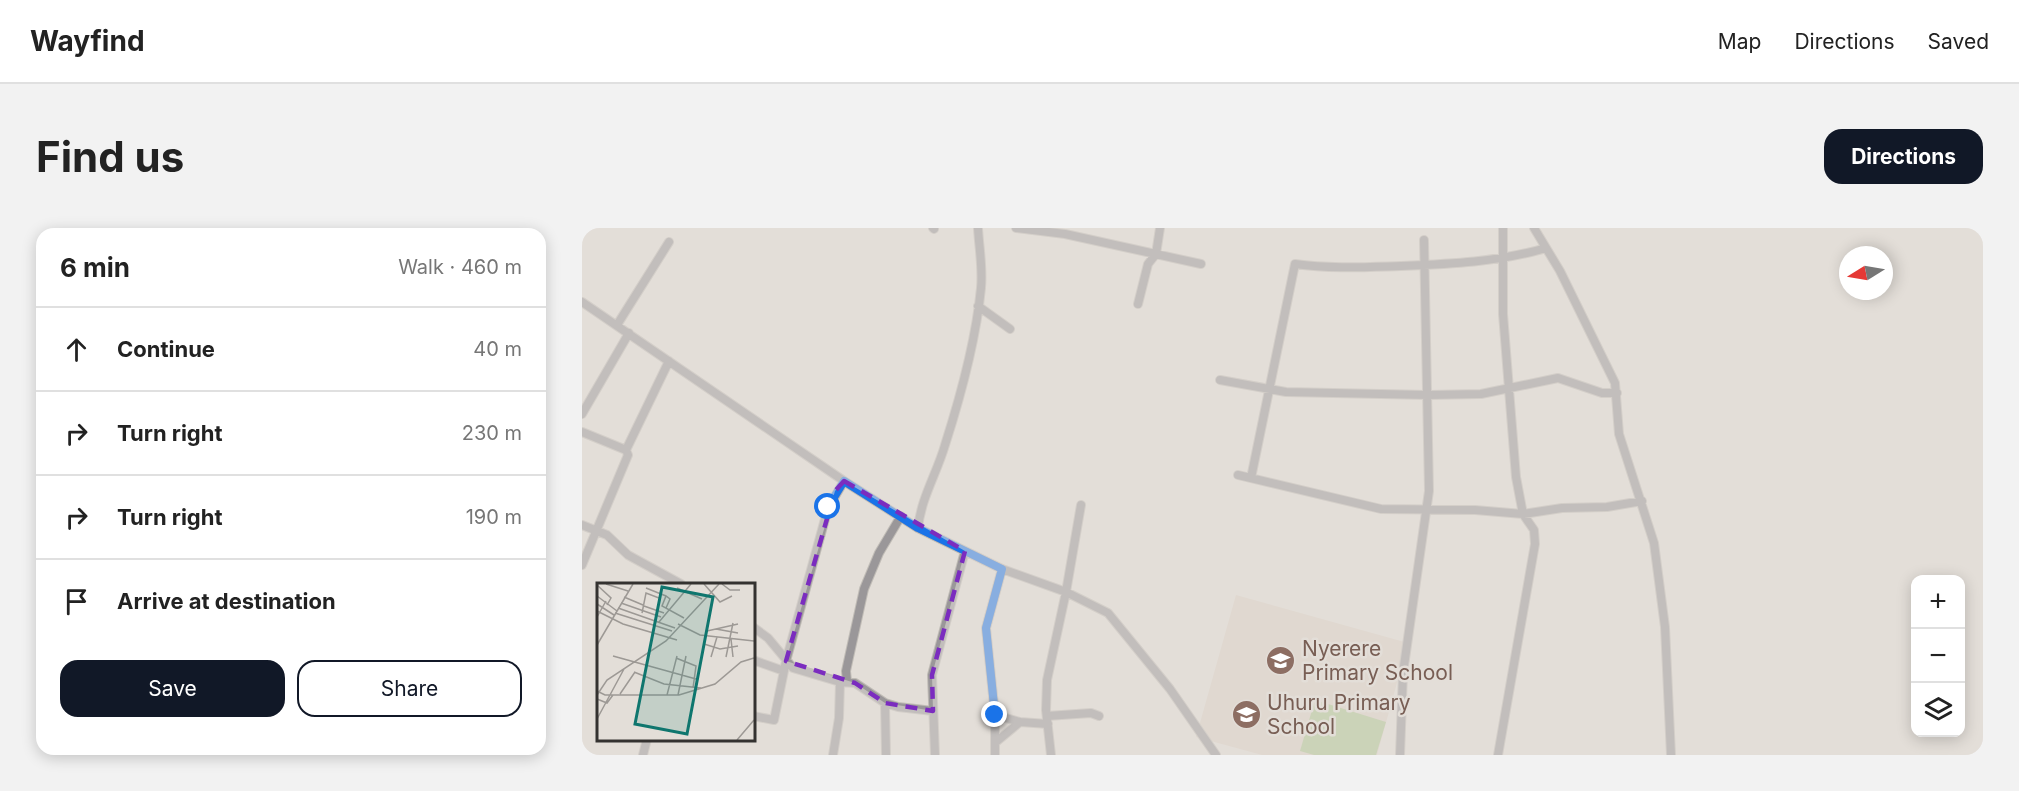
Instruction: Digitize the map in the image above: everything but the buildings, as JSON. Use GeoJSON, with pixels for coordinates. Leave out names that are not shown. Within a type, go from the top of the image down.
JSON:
{"type":"FeatureCollection","features":[{"type":"Feature","properties":{"kind":"street"},"geometry":{"type":"LineString","coordinates":[[918,528],[920,509],[943,454],[957,406],[978,306],[981,285],[978,228]]}},
{"type":"Feature","properties":{"kind":"street"},"geometry":{"type":"LineString","coordinates":[[1016,228],[1066,231],[1201,264]]}},
{"type":"Feature","properties":{"kind":"street"},"geometry":{"type":"LineString","coordinates":[[1138,304],[1148,264],[1156,254],[1160,228]]}},
{"type":"Feature","properties":{"kind":"street"},"geometry":{"type":"LineString","coordinates":[[1498,755],[1535,544],[1534,530],[1523,514],[1516,477],[1503,314],[1503,228]]}},
{"type":"Feature","properties":{"kind":"street"},"geometry":{"type":"LineString","coordinates":[[1534,228],[1610,373],[1617,393],[1619,434],[1654,543],[1665,627],[1671,755]]}},
{"type":"Feature","properties":{"kind":"street"},"geometry":{"type":"LineString","coordinates":[[1400,755],[1403,673],[1427,511],[1428,395],[1424,240]]}},
{"type":"Feature","properties":{"kind":"street"},"geometry":{"type":"LineString","coordinates":[[617,325],[669,242]]}},
{"type":"Feature","properties":{"kind":"street"},"geometry":{"type":"LineString","coordinates":[[1251,478],[1296,264],[1317,267],[1425,267],[1520,256],[1546,248]]}},
{"type":"Feature","properties":{"kind":"street"},"geometry":{"type":"LineString","coordinates":[[582,302],[844,481],[918,528],[1002,569],[1066,592],[1108,613],[1170,689],[1216,755]]}},
{"type":"Feature","properties":{"kind":"street"},"geometry":{"type":"LineString","coordinates":[[978,306],[1010,329]]}},
{"type":"Feature","properties":{"kind":"street"},"geometry":{"type":"LineString","coordinates":[[582,414],[629,333]]}},
{"type":"Feature","properties":{"kind":"street"},"geometry":{"type":"LineString","coordinates":[[582,565],[628,454],[626,450],[669,361]]}},
{"type":"Feature","properties":{"kind":"street"},"geometry":{"type":"LineString","coordinates":[[1220,380],[1286,392],[1428,395],[1481,394],[1558,378],[1602,393],[1617,393]]}},
{"type":"Feature","properties":{"kind":"street"},"geometry":{"type":"LineString","coordinates":[[582,432],[626,450]]}},
{"type":"Feature","properties":{"kind":"street"},"geometry":{"type":"LineString","coordinates":[[1238,475],[1381,509],[1475,510],[1523,514],[1562,508],[1607,507],[1642,501]]}},
{"type":"Feature","properties":{"kind":"street"},"geometry":{"type":"LineString","coordinates":[[754,716],[774,720],[786,662],[828,507],[844,481]]}},
{"type":"Feature","properties":{"kind":"street"},"geometry":{"type":"LineString","coordinates":[[1051,755],[1047,680],[1066,592],[1081,505]]}},
{"type":"Feature","properties":{"kind":"street"},"geometry":{"type":"LineString","coordinates":[[833,755],[846,671],[864,589],[879,553],[901,516]]}},
{"type":"Feature","properties":{"kind":"street"},"geometry":{"type":"LineString","coordinates":[[582,525],[607,535],[628,555],[677,583]]}},
{"type":"Feature","properties":{"kind":"street"},"geometry":{"type":"LineString","coordinates":[[935,755],[932,675],[965,551]]}},
{"type":"Feature","properties":{"kind":"street"},"geometry":{"type":"LineString","coordinates":[[995,755],[995,715],[986,628],[1002,569]]}},
{"type":"Feature","properties":{"kind":"street"},"geometry":{"type":"LineString","coordinates":[[754,628],[768,638],[793,668],[863,687],[885,703],[908,710],[933,711]]}},
{"type":"Feature","properties":{"kind":"street"},"geometry":{"type":"LineString","coordinates":[[754,660],[784,671]]}},
{"type":"Feature","properties":{"kind":"street"},"geometry":{"type":"LineString","coordinates":[[885,703],[886,755]]}},
{"type":"Feature","properties":{"kind":"street"},"geometry":{"type":"LineString","coordinates":[[995,715],[1020,722],[1091,713],[1099,716]]}},
{"type":"Feature","properties":{"kind":"street"},"geometry":{"type":"LineString","coordinates":[[996,742],[1020,722]]}},
{"type":"Feature","properties":{"kind":"street"},"geometry":{"type":"LineString","coordinates":[[643,755],[647,740]]}},
{"type":"Feature","properties":{"kind":"highlighted area"},"geometry":{"type":"Polygon","coordinates":[[[844,481],[965,551],[932,675],[933,711],[885,703],[855,683],[786,661],[835,491],[844,481]]]}},
{"type":"Feature","properties":{"kind":"shaded area"},"geometry":{"type":"Polygon","coordinates":[[[1236,595],[1408,643],[1377,755],[1262,755],[1196,737],[1236,595]]]}},
{"type":"Feature","properties":{"kind":"green space"},"geometry":{"type":"Polygon","coordinates":[[[1315,700],[1386,722],[1376,755],[1314,755],[1300,751],[1315,700]]]}},
{"type":"Feature","properties":{"kind":"place","name":"Nyerere Primary School"},"geometry":{"type":"Point","coordinates":[1281,661]}},
{"type":"Feature","properties":{"kind":"place","name":"Uhuru Primary School"},"geometry":{"type":"Point","coordinates":[1246,715]}},
{"type":"Feature","properties":{"kind":"route"},"geometry":{"type":"LineString","coordinates":[[828,507],[835,491],[844,481],[918,528],[1002,569],[986,628],[995,715]]}}]}
